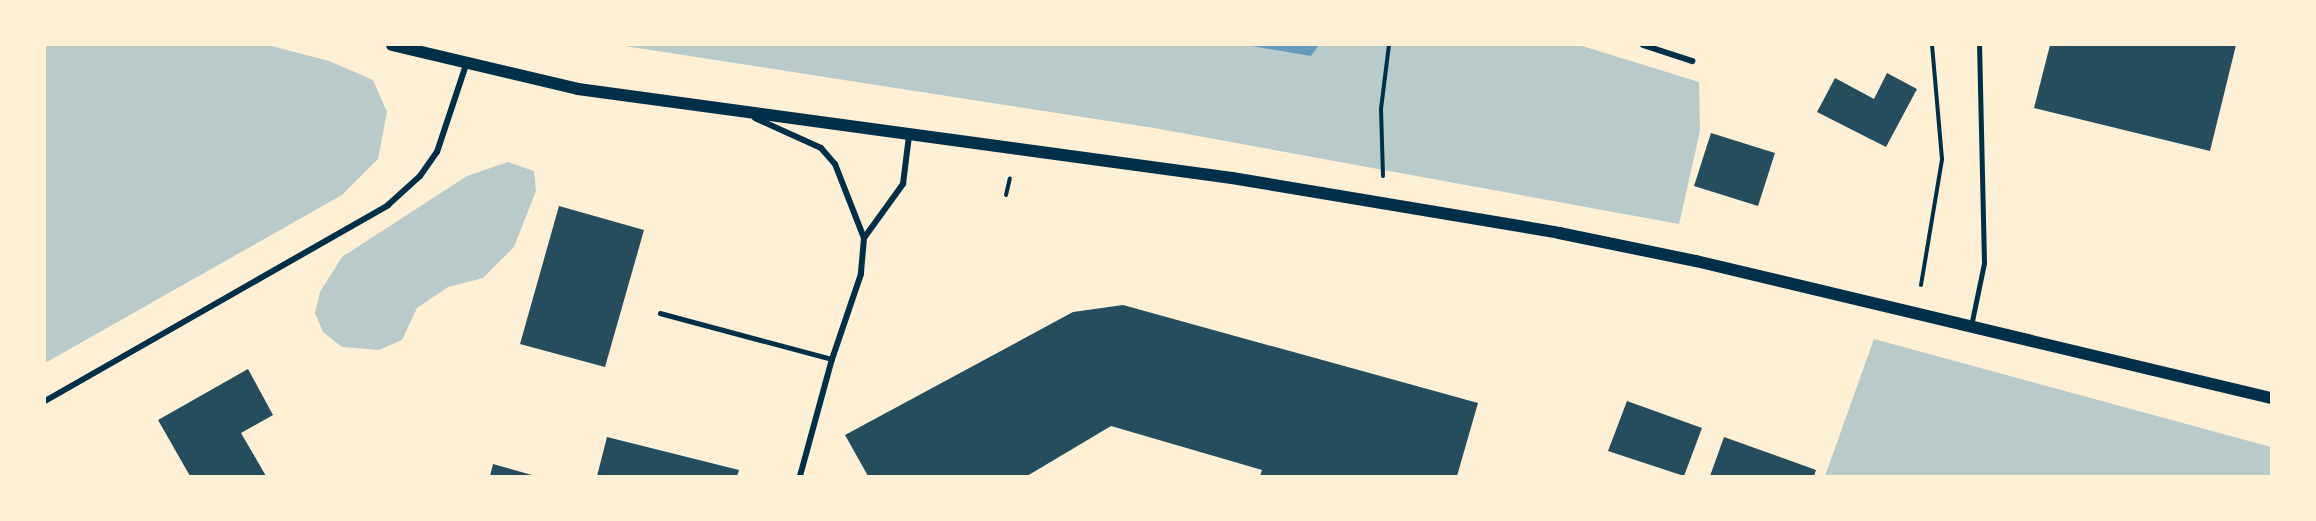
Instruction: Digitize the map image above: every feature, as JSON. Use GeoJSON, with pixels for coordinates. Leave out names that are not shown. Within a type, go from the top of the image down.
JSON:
{"type":"FeatureCollection","features":[{"type":"Feature","properties":{"kind":"main road"},"geometry":{"type":"LineString","coordinates":[[392,45],[466,65],[578,89],[909,136],[1232,178],[1559,233],[1916,313],[2271,398]]}},
{"type":"Feature","properties":{"kind":"street"},"geometry":{"type":"LineString","coordinates":[[1643,45],[1692,61]]}},
{"type":"Feature","properties":{"kind":"street"},"geometry":{"type":"LineString","coordinates":[[45,401],[388,205],[420,176],[437,152],[466,65]]}},
{"type":"Feature","properties":{"kind":"street"},"geometry":{"type":"LineString","coordinates":[[741,112],[821,148],[835,164],[864,237],[861,274],[832,359],[800,476]]}},
{"type":"Feature","properties":{"kind":"street"},"geometry":{"type":"LineString","coordinates":[[864,237],[903,184],[909,136]]}},
{"type":"Feature","properties":{"kind":"lane"},"geometry":{"type":"LineString","coordinates":[[1971,326],[1984,263],[1979,45]]}},
{"type":"Feature","properties":{"kind":"lane"},"geometry":{"type":"LineString","coordinates":[[660,313],[832,359]]}},
{"type":"Feature","properties":{"kind":"path"},"geometry":{"type":"LineString","coordinates":[[1382,179],[1381,109],[1389,45]]}},
{"type":"Feature","properties":{"kind":"path"},"geometry":{"type":"LineString","coordinates":[[1916,313],[1942,159],[1932,45]]}},
{"type":"Feature","properties":{"kind":"shaded area"},"geometry":{"type":"Polygon","coordinates":[[[45,45],[268,45],[329,61],[373,80],[387,112],[378,159],[342,195],[45,363],[45,45]]]}},
{"type":"Feature","properties":{"kind":"shaded area"},"geometry":{"type":"Polygon","coordinates":[[[618,45],[1579,45],[1699,82],[1700,131],[1679,224],[1154,128],[618,45]]]}},
{"type":"Feature","properties":{"kind":"shaded area"},"geometry":{"type":"Polygon","coordinates":[[[508,162],[534,171],[536,191],[514,247],[483,278],[448,287],[417,308],[402,340],[379,350],[342,347],[323,332],[315,313],[320,292],[342,257],[467,176],[508,162]]]}},
{"type":"Feature","properties":{"kind":"shaded area"},"geometry":{"type":"Polygon","coordinates":[[[1874,339],[2271,447],[2271,476],[1825,476],[1874,339]]]}},
{"type":"Feature","properties":{"kind":"water"},"geometry":{"type":"Polygon","coordinates":[[[1246,45],[1319,45],[1311,56],[1246,45]]]}},
{"type":"Feature","properties":{"kind":"building"},"geometry":{"type":"Polygon","coordinates":[[[2050,45],[2236,45],[2210,151],[2034,108],[2050,45]]]}},
{"type":"Feature","properties":{"kind":"building"},"geometry":{"type":"Polygon","coordinates":[[[1887,73],[1917,89],[1886,147],[1817,112],[1835,78],[1874,99],[1887,73]]]}},
{"type":"Feature","properties":{"kind":"building"},"geometry":{"type":"Polygon","coordinates":[[[1711,133],[1775,153],[1758,206],[1694,186],[1711,133]]]}},
{"type":"Feature","properties":{"kind":"building"},"geometry":{"type":"Polygon","coordinates":[[[559,206],[644,230],[605,367],[520,344],[559,206]]]}},
{"type":"Feature","properties":{"kind":"building"},"geometry":{"type":"Polygon","coordinates":[[[1123,305],[1478,403],[1457,476],[1260,476],[1262,470],[1111,426],[1027,476],[868,476],[845,435],[1073,312],[1123,305]]]}},
{"type":"Feature","properties":{"kind":"building"},"geometry":{"type":"Polygon","coordinates":[[[248,369],[273,415],[241,433],[266,476],[190,476],[158,420],[248,369]]]}},
{"type":"Feature","properties":{"kind":"building"},"geometry":{"type":"Polygon","coordinates":[[[1627,401],[1702,428],[1684,476],[1608,451],[1627,401]]]}},
{"type":"Feature","properties":{"kind":"building"},"geometry":{"type":"Polygon","coordinates":[[[607,437],[739,470],[737,476],[597,476],[607,437]]]}},
{"type":"Feature","properties":{"kind":"building"},"geometry":{"type":"Polygon","coordinates":[[[1724,437],[1816,470],[1814,476],[1710,476],[1724,437]]]}},
{"type":"Feature","properties":{"kind":"building"},"geometry":{"type":"Polygon","coordinates":[[[493,464],[532,475],[532,476],[490,476],[493,464]]]}}]}
